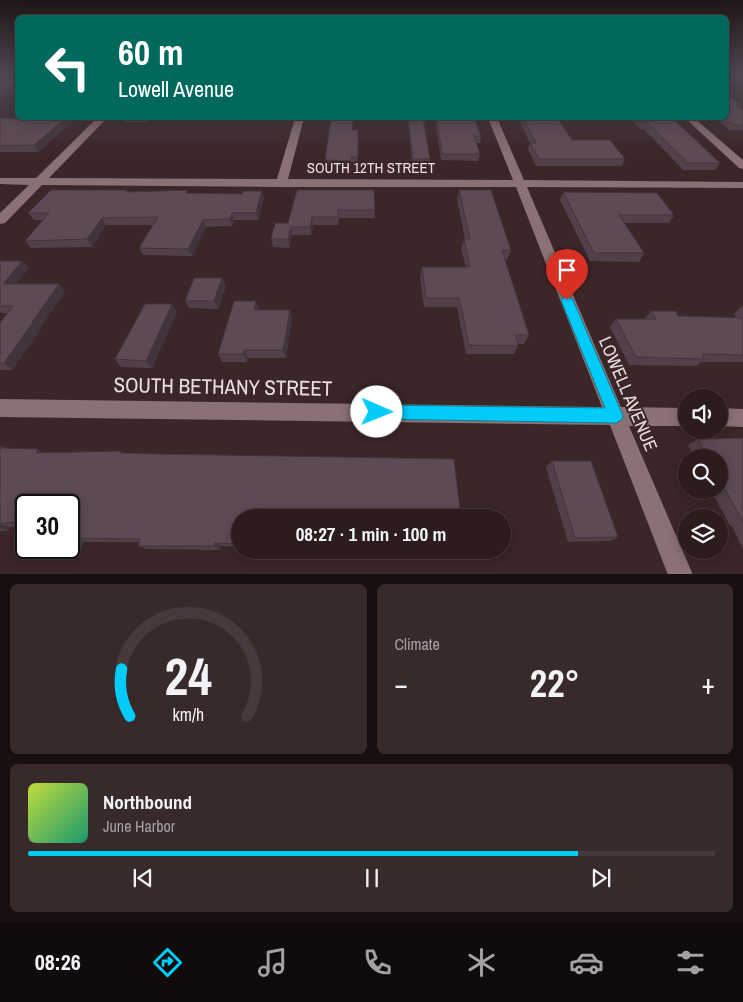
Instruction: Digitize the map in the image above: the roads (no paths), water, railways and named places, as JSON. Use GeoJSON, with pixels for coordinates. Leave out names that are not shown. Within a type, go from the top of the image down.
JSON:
{"type":"FeatureCollection","features":[{"type":"Feature","properties":{"kind":"street"},"geometry":{"type":"LineString","coordinates":[[0,220],[100,120]]}},
{"type":"Feature","properties":{"kind":"street"},"geometry":{"type":"LineString","coordinates":[[281,184],[299,120]]}},
{"type":"Feature","properties":{"kind":"street","name":"LOWELL AVENUE"},"geometry":{"type":"LineString","coordinates":[[494,120],[681,574]]}},
{"type":"Feature","properties":{"kind":"street"},"geometry":{"type":"LineString","coordinates":[[691,120],[743,166]]}},
{"type":"Feature","properties":{"kind":"street","name":"SOUTH 12TH STREET"},"geometry":{"type":"LineString","coordinates":[[0,181],[281,184],[743,184]]}},
{"type":"Feature","properties":{"kind":"street","name":"SOUTH BETHANY STREET"},"geometry":{"type":"LineString","coordinates":[[0,408],[678,417]]}},
{"type":"Feature","properties":{"kind":"street"},"geometry":{"type":"LineString","coordinates":[[728,417],[743,418]]}}]}
